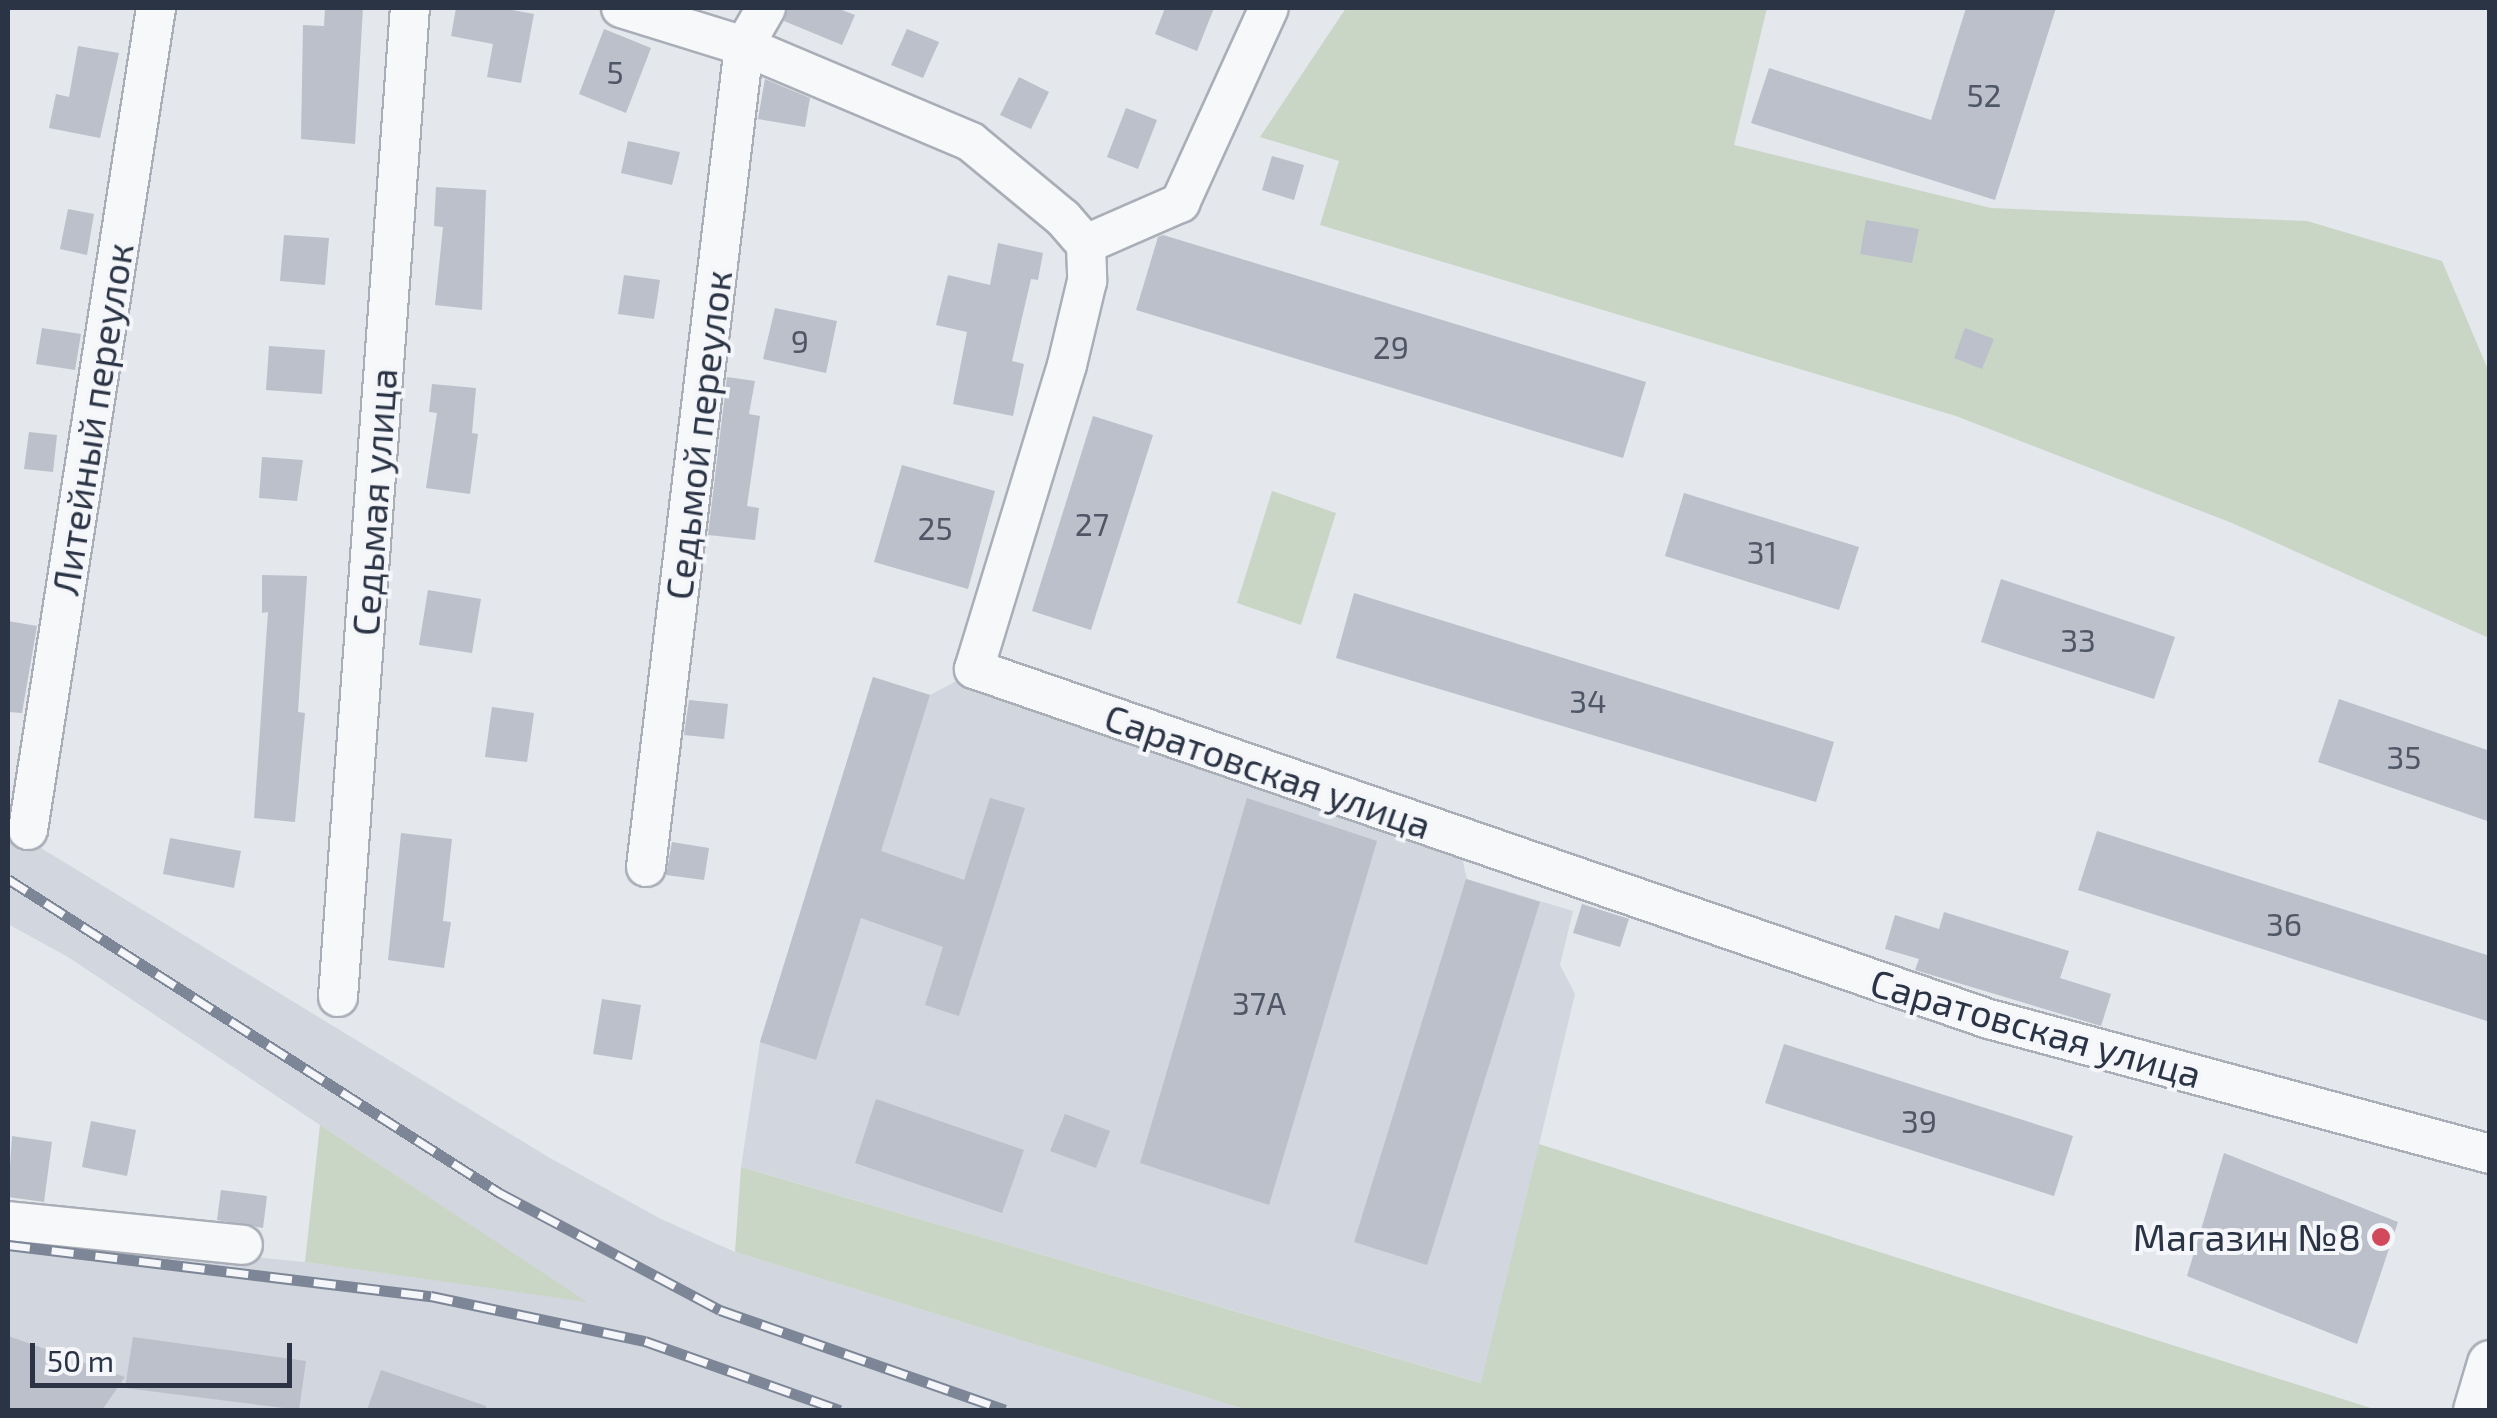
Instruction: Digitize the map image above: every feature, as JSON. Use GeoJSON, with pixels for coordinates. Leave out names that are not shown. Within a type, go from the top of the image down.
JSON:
{"type":"FeatureCollection","features":[{"type":"Feature","properties":{"kind":"street","name":"Литейный переулок"},"geometry":{"type":"LineString","coordinates":[[28,830],[156,8]]}},
{"type":"Feature","properties":{"kind":"street","name":"Седьмая улица"},"geometry":{"type":"LineString","coordinates":[[338,997],[410,8]]}},
{"type":"Feature","properties":{"kind":"street","name":"Седьмой переулок"},"geometry":{"type":"LineString","coordinates":[[646,867],[744,46],[766,8]]}},
{"type":"Feature","properties":{"kind":"street"},"geometry":{"type":"LineString","coordinates":[[630,9],[744,46],[970,142],[1063,218],[1086,244],[1180,203],[1269,8]]}},
{"type":"Feature","properties":{"kind":"street","name":"Саратовская улица"},"geometry":{"type":"LineString","coordinates":[[1086,244],[1087,281],[1067,364],[974,669],[1989,1019],[2490,1154]]}},
{"type":"Feature","properties":{"kind":"street"},"geometry":{"type":"LineString","coordinates":[[8,1221],[243,1245]]}},
{"type":"Feature","properties":{"kind":"street"},"geometry":{"type":"LineString","coordinates":[[2476,1410],[2490,1363]]}},
{"type":"Feature","properties":{"kind":"shaded area"},"geometry":{"type":"Polygon","coordinates":[[[873,677],[930,695],[964,677],[1458,841],[1467,879],[1573,911],[1560,965],[1575,994],[1482,1383],[741,1167],[760,1042],[873,677]]]}},
{"type":"Feature","properties":{"kind":"shaded area"},"geometry":{"type":"Polygon","coordinates":[[[8,828],[550,1158],[661,1219],[735,1252],[1247,1410],[8,1410],[8,1233],[305,1262],[584,1301],[68,957],[8,924],[8,828]]]}},
{"type":"Feature","properties":{"kind":"green space"},"geometry":{"type":"Polygon","coordinates":[[[1346,8],[1767,8],[1734,145],[1991,208],[2307,221],[2442,261],[2489,372],[2489,638],[2232,523],[1956,416],[1320,225],[1339,161],[1260,137],[1346,8]]]}},
{"type":"Feature","properties":{"kind":"green space"},"geometry":{"type":"Polygon","coordinates":[[[1272,491],[1336,513],[1301,625],[1237,603],[1272,491]]]}},
{"type":"Feature","properties":{"kind":"green space"},"geometry":{"type":"Polygon","coordinates":[[[320,1125],[587,1302],[305,1262],[320,1125]]]}},
{"type":"Feature","properties":{"kind":"green space"},"geometry":{"type":"Polygon","coordinates":[[[1539,1144],[2377,1410],[1247,1410],[735,1252],[741,1167],[1481,1383],[1539,1144]]]}},
{"type":"Feature","properties":{"kind":"building"},"geometry":{"type":"Polygon","coordinates":[[[325,8],[363,8],[355,144],[301,139],[303,25],[324,26],[325,8]]]}},
{"type":"Feature","properties":{"kind":"building"},"geometry":{"type":"Polygon","coordinates":[[[456,8],[501,8],[534,14],[521,83],[487,77],[493,44],[451,36],[456,8]]]}},
{"type":"Feature","properties":{"kind":"building"},"geometry":{"type":"Polygon","coordinates":[[[788,8],[837,8],[855,15],[842,45],[784,21],[788,8]]]}},
{"type":"Feature","properties":{"kind":"building"},"geometry":{"type":"Polygon","coordinates":[[[1165,8],[1214,8],[1197,51],[1155,34],[1165,8]]]}},
{"type":"Feature","properties":{"kind":"building"},"geometry":{"type":"Polygon","coordinates":[[[1966,8],[2056,8],[1995,200],[1751,123],[1769,68],[1931,120],[1966,8]]]}},
{"type":"Feature","properties":{"kind":"building"},"geometry":{"type":"Polygon","coordinates":[[[604,29],[651,48],[626,113],[579,94],[604,29]]]}},
{"type":"Feature","properties":{"kind":"building"},"geometry":{"type":"Polygon","coordinates":[[[907,29],[939,42],[923,78],[891,65],[907,29]]]}},
{"type":"Feature","properties":{"kind":"building"},"geometry":{"type":"Polygon","coordinates":[[[78,46],[119,53],[100,138],[49,128],[56,94],[69,97],[78,46]]]}},
{"type":"Feature","properties":{"kind":"building"},"geometry":{"type":"Polygon","coordinates":[[[1019,77],[1049,92],[1031,129],[1000,115],[1019,77]]]}},
{"type":"Feature","properties":{"kind":"building"},"geometry":{"type":"Polygon","coordinates":[[[765,79],[810,98],[805,127],[758,119],[765,79]]]}},
{"type":"Feature","properties":{"kind":"building"},"geometry":{"type":"Polygon","coordinates":[[[1126,108],[1157,120],[1138,169],[1107,157],[1126,108]]]}},
{"type":"Feature","properties":{"kind":"building"},"geometry":{"type":"Polygon","coordinates":[[[628,141],[680,152],[672,185],[621,173],[628,141]]]}},
{"type":"Feature","properties":{"kind":"building"},"geometry":{"type":"Polygon","coordinates":[[[1272,156],[1304,165],[1294,200],[1262,190],[1272,156]]]}},
{"type":"Feature","properties":{"kind":"building"},"geometry":{"type":"Polygon","coordinates":[[[436,187],[486,190],[482,310],[435,305],[443,227],[434,226],[436,187]]]}},
{"type":"Feature","properties":{"kind":"building"},"geometry":{"type":"Polygon","coordinates":[[[68,209],[94,214],[87,255],[60,249],[68,209]]]}},
{"type":"Feature","properties":{"kind":"building"},"geometry":{"type":"Polygon","coordinates":[[[1866,220],[1919,229],[1912,263],[1860,254],[1866,220]]]}},
{"type":"Feature","properties":{"kind":"building"},"geometry":{"type":"Polygon","coordinates":[[[284,235],[329,238],[325,285],[280,281],[284,235]]]}},
{"type":"Feature","properties":{"kind":"building"},"geometry":{"type":"Polygon","coordinates":[[[1163,235],[1646,382],[1623,458],[1136,310],[1158,237],[1163,235]]]}},
{"type":"Feature","properties":{"kind":"building"},"geometry":{"type":"Polygon","coordinates":[[[998,243],[1043,253],[1038,280],[1031,279],[1012,361],[1024,364],[1013,416],[953,404],[967,332],[936,325],[948,275],[990,285],[998,243]]]}},
{"type":"Feature","properties":{"kind":"building"},"geometry":{"type":"Polygon","coordinates":[[[624,275],[660,280],[654,319],[618,314],[624,275]]]}},
{"type":"Feature","properties":{"kind":"building"},"geometry":{"type":"Polygon","coordinates":[[[775,308],[837,321],[826,373],[763,359],[775,308]]]}},
{"type":"Feature","properties":{"kind":"building"},"geometry":{"type":"Polygon","coordinates":[[[42,328],[81,334],[75,370],[36,364],[42,328]]]}},
{"type":"Feature","properties":{"kind":"building"},"geometry":{"type":"Polygon","coordinates":[[[1965,328],[1994,339],[1982,369],[1954,358],[1965,328]]]}},
{"type":"Feature","properties":{"kind":"building"},"geometry":{"type":"Polygon","coordinates":[[[269,346],[325,350],[322,394],[266,390],[269,346]]]}},
{"type":"Feature","properties":{"kind":"building"},"geometry":{"type":"Polygon","coordinates":[[[727,377],[755,381],[749,414],[760,416],[747,506],[759,508],[755,540],[708,535],[727,377]]]}},
{"type":"Feature","properties":{"kind":"building"},"geometry":{"type":"Polygon","coordinates":[[[432,384],[476,388],[472,433],[478,434],[470,494],[426,488],[437,413],[429,412],[432,384]]]}},
{"type":"Feature","properties":{"kind":"building"},"geometry":{"type":"Polygon","coordinates":[[[1093,416],[1153,435],[1091,630],[1032,611],[1093,416]]]}},
{"type":"Feature","properties":{"kind":"building"},"geometry":{"type":"Polygon","coordinates":[[[29,432],[57,435],[53,472],[24,469],[29,432]]]}},
{"type":"Feature","properties":{"kind":"building"},"geometry":{"type":"Polygon","coordinates":[[[262,457],[303,460],[297,501],[259,498],[262,457]]]}},
{"type":"Feature","properties":{"kind":"building"},"geometry":{"type":"Polygon","coordinates":[[[902,465],[995,491],[968,589],[874,562],[902,465]]]}},
{"type":"Feature","properties":{"kind":"building"},"geometry":{"type":"Polygon","coordinates":[[[1684,493],[1859,547],[1839,610],[1665,556],[1684,493]]]}},
{"type":"Feature","properties":{"kind":"building"},"geometry":{"type":"Polygon","coordinates":[[[262,575],[307,576],[298,712],[305,713],[295,822],[254,818],[268,612],[262,613],[262,575]]]}},
{"type":"Feature","properties":{"kind":"building"},"geometry":{"type":"Polygon","coordinates":[[[2001,579],[2175,637],[2154,699],[1981,642],[2001,579]]]}},
{"type":"Feature","properties":{"kind":"building"},"geometry":{"type":"Polygon","coordinates":[[[428,590],[481,599],[472,653],[419,645],[428,590]]]}},
{"type":"Feature","properties":{"kind":"building"},"geometry":{"type":"Polygon","coordinates":[[[1354,593],[1834,742],[1816,802],[1336,658],[1354,593]]]}},
{"type":"Feature","properties":{"kind":"building"},"geometry":{"type":"Polygon","coordinates":[[[8,621],[37,626],[22,713],[8,712],[8,621]]]}},
{"type":"Feature","properties":{"kind":"building"},"geometry":{"type":"Polygon","coordinates":[[[873,677],[930,695],[881,851],[964,880],[990,798],[1025,808],[959,1016],[925,1005],[943,947],[861,918],[816,1060],[760,1042],[873,677]]]}},
{"type":"Feature","properties":{"kind":"building"},"geometry":{"type":"Polygon","coordinates":[[[2339,699],[2490,751],[2490,822],[2318,762],[2339,699]]]}},
{"type":"Feature","properties":{"kind":"building"},"geometry":{"type":"Polygon","coordinates":[[[689,700],[728,704],[724,739],[684,735],[689,700]]]}},
{"type":"Feature","properties":{"kind":"building"},"geometry":{"type":"Polygon","coordinates":[[[492,707],[534,713],[527,762],[485,757],[492,707]]]}},
{"type":"Feature","properties":{"kind":"building"},"geometry":{"type":"Polygon","coordinates":[[[1247,798],[1377,841],[1269,1205],[1140,1163],[1247,798]]]}},
{"type":"Feature","properties":{"kind":"building"},"geometry":{"type":"Polygon","coordinates":[[[2097,831],[2490,956],[2490,1022],[2078,890],[2097,831]]]}},
{"type":"Feature","properties":{"kind":"building"},"geometry":{"type":"Polygon","coordinates":[[[401,833],[452,839],[443,921],[451,922],[444,968],[388,960],[401,833]]]}},
{"type":"Feature","properties":{"kind":"building"},"geometry":{"type":"Polygon","coordinates":[[[170,838],[241,851],[234,888],[163,874],[170,838]]]}},
{"type":"Feature","properties":{"kind":"building"},"geometry":{"type":"Polygon","coordinates":[[[672,842],[709,848],[704,880],[666,875],[672,842]]]}},
{"type":"Feature","properties":{"kind":"building"},"geometry":{"type":"Polygon","coordinates":[[[1466,879],[1540,902],[1427,1265],[1354,1242],[1466,879]]]}},
{"type":"Feature","properties":{"kind":"building"},"geometry":{"type":"Polygon","coordinates":[[[1582,904],[1629,919],[1620,947],[1573,933],[1582,904]]]}},
{"type":"Feature","properties":{"kind":"building"},"geometry":{"type":"Polygon","coordinates":[[[1944,912],[2069,951],[2060,978],[2111,994],[2101,1026],[1915,970],[1919,959],[1885,949],[1895,915],[1939,929],[1944,912]]]}},
{"type":"Feature","properties":{"kind":"building"},"geometry":{"type":"Polygon","coordinates":[[[602,999],[641,1005],[632,1060],[593,1054],[602,999]]]}},
{"type":"Feature","properties":{"kind":"building"},"geometry":{"type":"Polygon","coordinates":[[[1784,1044],[2073,1136],[2054,1196],[1765,1103],[1784,1044]]]}},
{"type":"Feature","properties":{"kind":"building"},"geometry":{"type":"Polygon","coordinates":[[[876,1099],[1024,1150],[1002,1213],[855,1163],[876,1099]]]}},
{"type":"Feature","properties":{"kind":"building"},"geometry":{"type":"Polygon","coordinates":[[[1065,1114],[1110,1131],[1096,1168],[1050,1151],[1065,1114]]]}},
{"type":"Feature","properties":{"kind":"building"},"geometry":{"type":"Polygon","coordinates":[[[91,1121],[136,1130],[127,1176],[82,1167],[91,1121]]]}},
{"type":"Feature","properties":{"kind":"building"},"geometry":{"type":"Polygon","coordinates":[[[12,1136],[52,1142],[44,1202],[8,1197],[12,1136]]]}},
{"type":"Feature","properties":{"kind":"building"},"geometry":{"type":"Polygon","coordinates":[[[2224,1153],[2398,1222],[2357,1344],[2187,1276],[2224,1153]]]}},
{"type":"Feature","properties":{"kind":"building"},"geometry":{"type":"Polygon","coordinates":[[[221,1190],[267,1196],[263,1228],[217,1220],[221,1190]]]}},
{"type":"Feature","properties":{"kind":"building"},"geometry":{"type":"Polygon","coordinates":[[[8,1336],[125,1377],[102,1410],[8,1410],[8,1336]]]}},
{"type":"Feature","properties":{"kind":"building"},"geometry":{"type":"Polygon","coordinates":[[[133,1337],[306,1361],[299,1410],[125,1388],[133,1337]]]}},
{"type":"Feature","properties":{"kind":"building"},"geometry":{"type":"Polygon","coordinates":[[[381,1370],[486,1406],[486,1410],[367,1410],[381,1370]]]}},
{"type":"Feature","properties":{"kind":"railway"},"geometry":{"type":"LineString","coordinates":[[8,879],[500,1193],[720,1310],[1005,1410]]}},
{"type":"Feature","properties":{"kind":"railway"},"geometry":{"type":"LineString","coordinates":[[8,1245],[431,1296],[645,1341],[840,1410]]}},
{"type":"Feature","properties":{"kind":"place","name":"Магазин №8"},"geometry":{"type":"Point","coordinates":[2381,1237]}}]}
